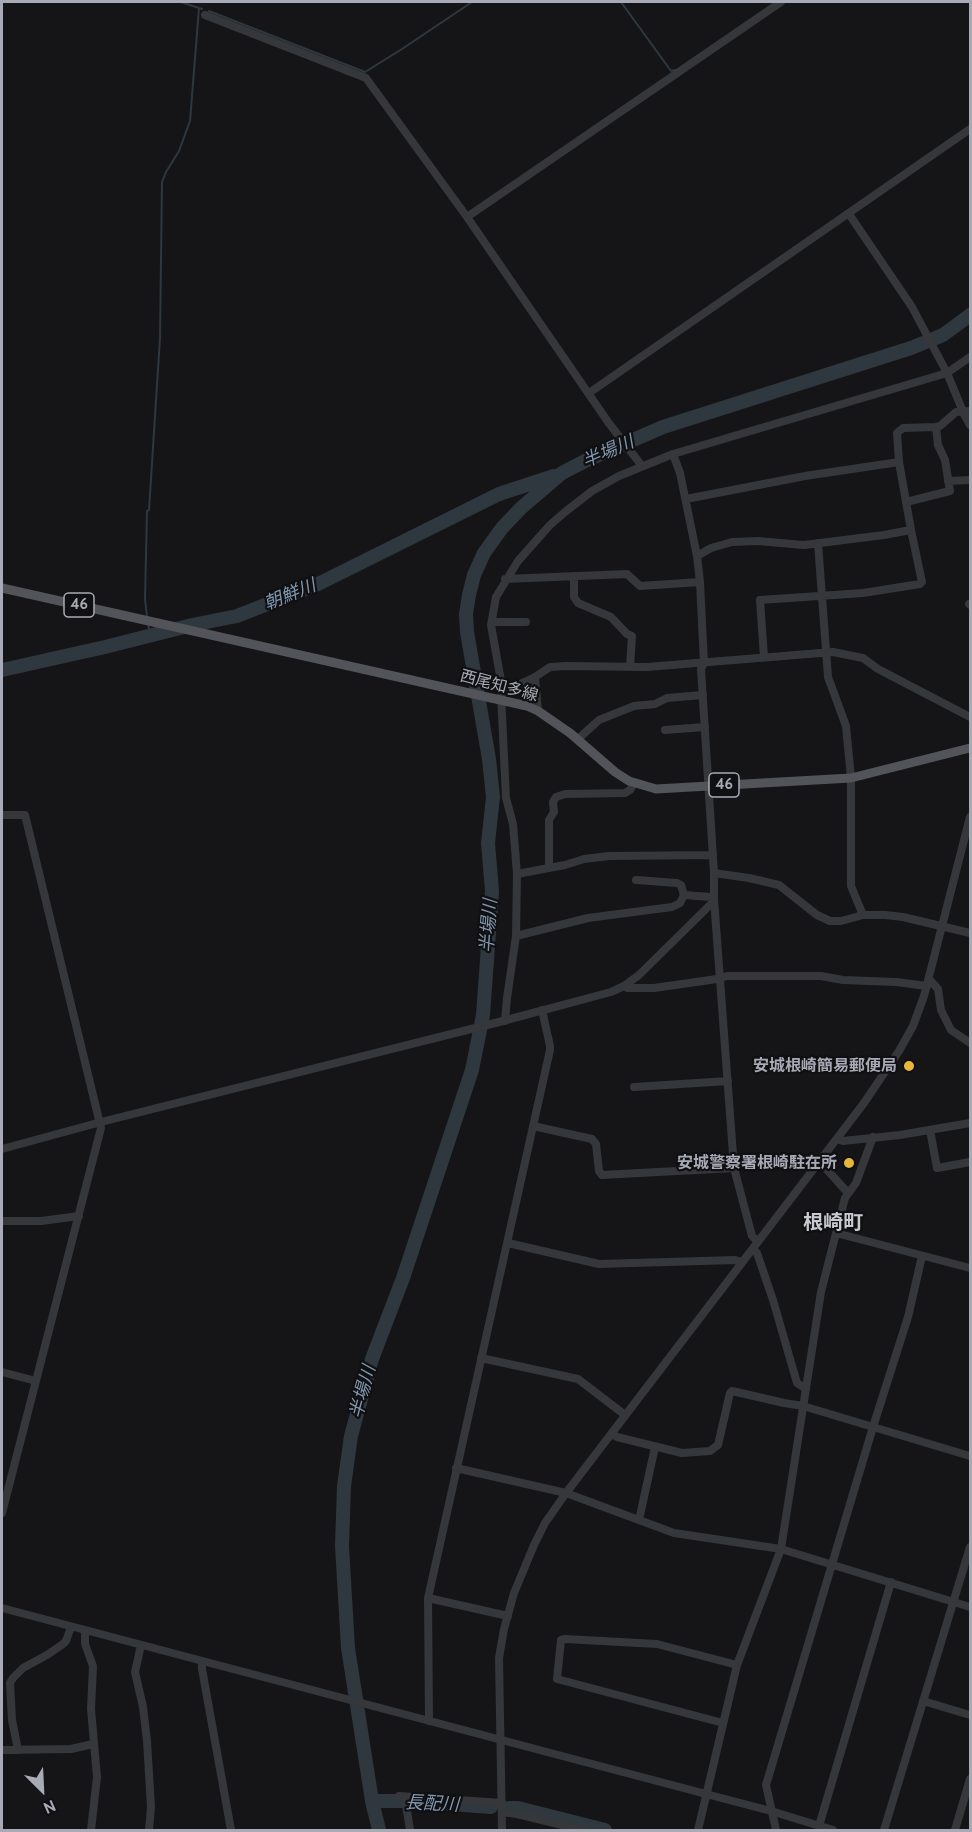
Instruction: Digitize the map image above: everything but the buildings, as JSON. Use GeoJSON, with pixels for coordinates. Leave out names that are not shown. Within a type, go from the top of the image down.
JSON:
{"type":"FeatureCollection","features":[{"type":"Feature","properties":{"kind":"main road","name":"西尾知多線"},"geometry":{"type":"LineString","coordinates":[[2,588],[489,697],[502,696],[538,711],[556,722],[615,772],[634,783],[656,789],[851,778],[970,748]]}},
{"type":"Feature","properties":{"kind":"street"},"geometry":{"type":"LineString","coordinates":[[468,217],[781,2]]}},
{"type":"Feature","properties":{"kind":"street"},"geometry":{"type":"LineString","coordinates":[[206,15],[366,78],[468,217],[610,425],[640,464]]}},
{"type":"Feature","properties":{"kind":"street"},"geometry":{"type":"LineString","coordinates":[[589,393],[970,129]]}},
{"type":"Feature","properties":{"kind":"street"},"geometry":{"type":"LineString","coordinates":[[849,214],[923,326],[967,411],[970,425]]}},
{"type":"Feature","properties":{"kind":"street"},"geometry":{"type":"LineString","coordinates":[[502,1022],[516,936],[517,874],[513,824],[506,798],[502,696],[492,622],[496,597],[518,561],[566,512],[605,482],[640,464],[946,371],[970,357]]}},
{"type":"Feature","properties":{"kind":"street"},"geometry":{"type":"LineString","coordinates":[[764,657],[760,600],[863,593],[922,582],[896,436],[898,430],[903,428],[940,426],[956,412],[967,411]]}},
{"type":"Feature","properties":{"kind":"street"},"geometry":{"type":"LineString","coordinates":[[906,502],[950,491],[945,460],[938,445],[936,427]]}},
{"type":"Feature","properties":{"kind":"street"},"geometry":{"type":"LineString","coordinates":[[673,454],[686,499],[700,582],[704,663],[701,669],[714,899],[734,1168],[752,1236],[797,1383],[806,1389]]}},
{"type":"Feature","properties":{"kind":"street"},"geometry":{"type":"LineString","coordinates":[[686,499],[806,476],[899,462]]}},
{"type":"Feature","properties":{"kind":"street"},"geometry":{"type":"LineString","coordinates":[[948,481],[970,480]]}},
{"type":"Feature","properties":{"kind":"street"},"geometry":{"type":"LineString","coordinates":[[697,556],[711,548],[732,542],[758,541],[796,545],[911,530]]}},
{"type":"Feature","properties":{"kind":"street"},"geometry":{"type":"LineString","coordinates":[[818,543],[828,677],[846,726],[851,778],[851,886],[863,915]]}},
{"type":"Feature","properties":{"kind":"street"},"geometry":{"type":"LineString","coordinates":[[506,579],[627,574],[640,586],[700,582]]}},
{"type":"Feature","properties":{"kind":"street"},"geometry":{"type":"LineString","coordinates":[[574,576],[574,597],[578,603],[611,617],[627,634],[632,636],[630,667]]}},
{"type":"Feature","properties":{"kind":"street"},"geometry":{"type":"LineString","coordinates":[[492,622],[526,621]]}},
{"type":"Feature","properties":{"kind":"street"},"geometry":{"type":"LineString","coordinates":[[502,696],[550,667],[630,667],[704,663],[826,652],[863,658],[878,669],[970,717]]}},
{"type":"Feature","properties":{"kind":"street"},"geometry":{"type":"LineString","coordinates":[[535,677],[538,711]]}},
{"type":"Feature","properties":{"kind":"street"},"geometry":{"type":"LineString","coordinates":[[578,740],[599,720],[634,706],[655,704],[667,698],[703,695]]}},
{"type":"Feature","properties":{"kind":"street"},"geometry":{"type":"LineString","coordinates":[[664,730],[705,727]]}},
{"type":"Feature","properties":{"kind":"street"},"geometry":{"type":"LineString","coordinates":[[549,868],[549,820],[554,812],[553,802],[556,797],[565,794],[625,793],[634,783]]}},
{"type":"Feature","properties":{"kind":"street"},"geometry":{"type":"LineString","coordinates":[[2,815],[24,815],[100,1122],[100,1134],[36,1381],[4,1494],[2,1514]]}},
{"type":"Feature","properties":{"kind":"street"},"geometry":{"type":"LineString","coordinates":[[502,1830],[499,1658],[520,1576],[534,1545],[545,1523],[566,1493],[820,1162],[880,1082],[899,1051],[913,1026],[928,983],[966,850],[970,817]]}},
{"type":"Feature","properties":{"kind":"street"},"geometry":{"type":"LineString","coordinates":[[517,874],[609,856],[713,855]]}},
{"type":"Feature","properties":{"kind":"street"},"geometry":{"type":"LineString","coordinates":[[714,873],[779,885],[817,915],[830,921],[878,914],[903,917],[970,933]]}},
{"type":"Feature","properties":{"kind":"street"},"geometry":{"type":"LineString","coordinates":[[516,936],[588,918],[672,907],[680,903],[684,895],[681,885],[677,883],[636,880]]}},
{"type":"Feature","properties":{"kind":"street"},"geometry":{"type":"LineString","coordinates":[[684,895],[714,899]]}},
{"type":"Feature","properties":{"kind":"street"},"geometry":{"type":"LineString","coordinates":[[2,1149],[602,995],[624,986],[639,975],[714,899]]}},
{"type":"Feature","properties":{"kind":"street"},"geometry":{"type":"LineString","coordinates":[[624,986],[654,988],[727,976],[821,976],[843,980],[928,983],[938,989],[941,1010],[951,1030],[970,1043]]}},
{"type":"Feature","properties":{"kind":"street"},"geometry":{"type":"LineString","coordinates":[[429,1721],[429,1598],[550,1046],[542,1010]]}},
{"type":"Feature","properties":{"kind":"street"},"geometry":{"type":"LineString","coordinates":[[634,1087],[728,1081]]}},
{"type":"Feature","properties":{"kind":"street"},"geometry":{"type":"LineString","coordinates":[[837,1139],[843,1141],[970,1123]]}},
{"type":"Feature","properties":{"kind":"street"},"geometry":{"type":"LineString","coordinates":[[533,1126],[592,1139],[596,1144],[599,1171],[602,1175],[734,1168]]}},
{"type":"Feature","properties":{"kind":"street"},"geometry":{"type":"LineString","coordinates":[[930,1130],[937,1168],[970,1162]]}},
{"type":"Feature","properties":{"kind":"street"},"geometry":{"type":"LineString","coordinates":[[698,1830],[737,1665],[781,1549],[821,1292],[848,1193],[856,1183],[873,1137]]}},
{"type":"Feature","properties":{"kind":"street"},"geometry":{"type":"LineString","coordinates":[[820,1162],[848,1193]]}},
{"type":"Feature","properties":{"kind":"street"},"geometry":{"type":"LineString","coordinates":[[2,1221],[41,1221],[79,1216]]}},
{"type":"Feature","properties":{"kind":"street"},"geometry":{"type":"LineString","coordinates":[[836,1233],[970,1268]]}},
{"type":"Feature","properties":{"kind":"street"},"geometry":{"type":"LineString","coordinates":[[508,1243],[599,1264],[735,1260],[742,1262]]}},
{"type":"Feature","properties":{"kind":"street"},"geometry":{"type":"LineString","coordinates":[[776,1830],[766,1785],[873,1426],[908,1317],[922,1256]]}},
{"type":"Feature","properties":{"kind":"street"},"geometry":{"type":"LineString","coordinates":[[482,1358],[578,1379],[625,1415]]}},
{"type":"Feature","properties":{"kind":"street"},"geometry":{"type":"LineString","coordinates":[[2,1372],[36,1381]]}},
{"type":"Feature","properties":{"kind":"street"},"geometry":{"type":"LineString","coordinates":[[611,1434],[682,1453],[714,1450],[718,1445],[732,1391],[803,1406],[970,1456]]}},
{"type":"Feature","properties":{"kind":"street"},"geometry":{"type":"LineString","coordinates":[[639,1520],[656,1447]]}},
{"type":"Feature","properties":{"kind":"street"},"geometry":{"type":"LineString","coordinates":[[456,1468],[566,1493],[680,1534],[781,1549],[970,1607]]}},
{"type":"Feature","properties":{"kind":"street"},"geometry":{"type":"LineString","coordinates":[[884,1830],[970,1547]]}},
{"type":"Feature","properties":{"kind":"street"},"geometry":{"type":"LineString","coordinates":[[819,1826],[891,1582]]}},
{"type":"Feature","properties":{"kind":"street"},"geometry":{"type":"LineString","coordinates":[[429,1598],[508,1616]]}},
{"type":"Feature","properties":{"kind":"street"},"geometry":{"type":"LineString","coordinates":[[2,1608],[771,1811],[833,1830]]}},
{"type":"Feature","properties":{"kind":"street"},"geometry":{"type":"LineString","coordinates":[[18,1750],[12,1720],[10,1689],[13,1678],[23,1668],[63,1644],[71,1627]]}},
{"type":"Feature","properties":{"kind":"street"},"geometry":{"type":"LineString","coordinates":[[85,1630],[86,1644],[93,1666],[91,1709],[97,1777],[91,1830]]}},
{"type":"Feature","properties":{"kind":"street"},"geometry":{"type":"LineString","coordinates":[[723,1723],[556,1679],[561,1640],[657,1644],[737,1665]]}},
{"type":"Feature","properties":{"kind":"street"},"geometry":{"type":"LineString","coordinates":[[141,1645],[135,1672],[143,1707],[147,1741],[151,1807],[149,1830]]}},
{"type":"Feature","properties":{"kind":"street"},"geometry":{"type":"LineString","coordinates":[[202,1662],[231,1830]]}},
{"type":"Feature","properties":{"kind":"street"},"geometry":{"type":"LineString","coordinates":[[923,1701],[970,1715]]}},
{"type":"Feature","properties":{"kind":"street"},"geometry":{"type":"LineString","coordinates":[[2,1750],[71,1749],[93,1744]]}},
{"type":"Feature","properties":{"kind":"street"},"geometry":{"type":"LineString","coordinates":[[955,1830],[970,1779]]}},
{"type":"Feature","properties":{"kind":"street"},"geometry":{"type":"LineString","coordinates":[[410,1830],[405,1799],[502,1803]]}},
{"type":"Feature","properties":{"kind":"street"},"geometry":{"type":"LineString","coordinates":[[502,1812],[582,1830]]}},
{"type":"Feature","properties":{"kind":"waterway"},"geometry":{"type":"LineString","coordinates":[[181,2],[202,9]]}},
{"type":"Feature","properties":{"kind":"waterway"},"geometry":{"type":"LineString","coordinates":[[209,11],[365,72],[472,2]]}},
{"type":"Feature","properties":{"kind":"waterway"},"geometry":{"type":"LineString","coordinates":[[621,2],[671,71],[675,70]]}},
{"type":"Feature","properties":{"kind":"waterway"},"geometry":{"type":"LineString","coordinates":[[147,617],[145,599],[147,511],[149,510],[160,338],[162,182],[179,151],[190,121],[199,8]]}},
{"type":"Feature","properties":{"kind":"waterway","name":"半場川"},"geometry":{"type":"LineString","coordinates":[[379,1830],[372,1801],[348,1648],[342,1546],[344,1486],[351,1436],[372,1359],[403,1278],[472,1070],[483,1015],[492,891],[488,843],[493,797],[489,759],[467,632],[466,614],[474,575],[484,553],[502,528],[521,508],[562,473],[663,427],[911,348],[943,335],[970,315]]}},
{"type":"Feature","properties":{"kind":"waterway","name":"朝鮮川"},"geometry":{"type":"LineString","coordinates":[[2,670],[237,616],[318,584],[499,494],[554,476]]}},
{"type":"Feature","properties":{"kind":"waterway"},"geometry":{"type":"LineString","coordinates":[[148,623],[150,636]]}},
{"type":"Feature","properties":{"kind":"waterway","name":"長配川"},"geometry":{"type":"LineString","coordinates":[[372,1801],[411,1801],[491,1807]]}},
{"type":"Feature","properties":{"kind":"waterway","name":"長配川"},"geometry":{"type":"LineString","coordinates":[[509,1808],[518,1808],[605,1830]]}},
{"type":"Feature","properties":{"kind":"place","name":"安城根崎簡易郵便局"},"geometry":{"type":"Point","coordinates":[909,1066]}},
{"type":"Feature","properties":{"kind":"place","name":"安城警察署根崎駐在所"},"geometry":{"type":"Point","coordinates":[849,1163]}},
{"type":"Feature","properties":{"kind":"district","name":"根崎町"},"geometry":{"type":"Point","coordinates":[833,1223]}}]}
